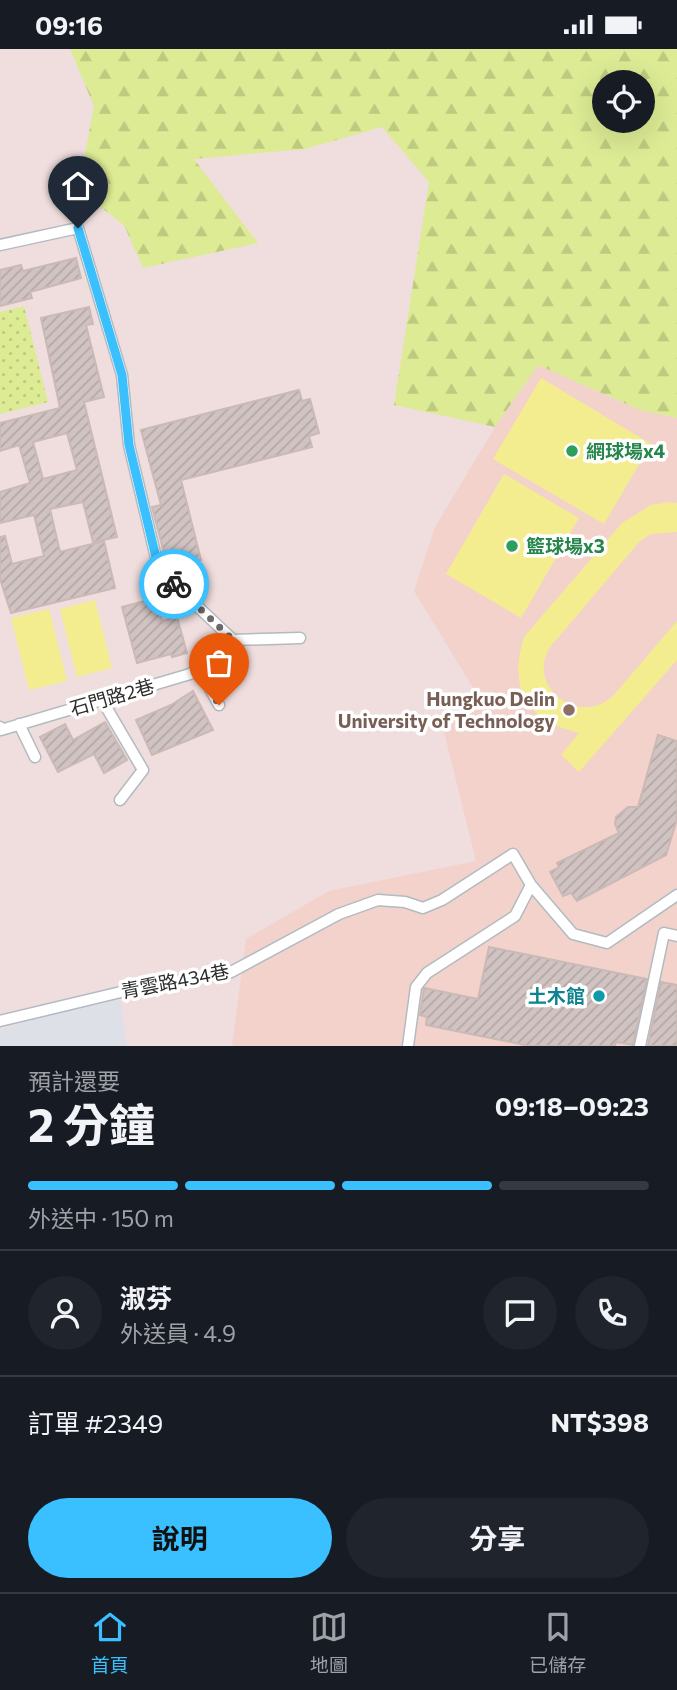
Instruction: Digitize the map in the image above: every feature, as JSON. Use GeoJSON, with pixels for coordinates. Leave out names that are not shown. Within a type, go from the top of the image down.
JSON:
{"type":"FeatureCollection","features":[{"type":"Feature","properties":{"kind":"lane"},"geometry":{"type":"LineString","coordinates":[[0,245],[78,228],[122,375],[129,445],[159,570],[233,640],[299,638]]}},
{"type":"Feature","properties":{"kind":"lane","name":"石門路2巷"},"geometry":{"type":"LineString","coordinates":[[0,727],[1,730],[19,725],[190,674],[233,640]]}},
{"type":"Feature","properties":{"kind":"lane"},"geometry":{"type":"LineString","coordinates":[[198,667],[219,705]]}},
{"type":"Feature","properties":{"kind":"lane"},"geometry":{"type":"LineString","coordinates":[[102,700],[143,770],[120,800]]}},
{"type":"Feature","properties":{"kind":"lane"},"geometry":{"type":"LineString","coordinates":[[19,725],[35,757]]}},
{"type":"Feature","properties":{"kind":"lane","name":"青雲路434巷"},"geometry":{"type":"LineString","coordinates":[[0,1021],[146,986],[231,972],[339,914],[378,900],[405,902],[423,908],[442,900],[513,854],[531,885]]}},
{"type":"Feature","properties":{"kind":"lane"},"geometry":{"type":"LineString","coordinates":[[408,1046],[416,987],[427,973],[515,916],[531,885],[573,934],[607,943],[677,895]]}},
{"type":"Feature","properties":{"kind":"lane"},"geometry":{"type":"LineString","coordinates":[[640,1046],[664,933],[677,936]]}},
{"type":"Feature","properties":{"kind":"shaded area","name":"Hungkuo Delin University of Technology"},"geometry":{"type":"Polygon","coordinates":[[[538,365],[640,410],[677,418],[677,1046],[232,1046],[246,939],[329,891],[476,861],[441,720],[480,699],[414,591],[435,527],[495,427],[538,365]]]}},
{"type":"Feature","properties":{"kind":"shaded area","name":"網球場x4"},"geometry":{"type":"Polygon","coordinates":[[[541,378],[651,444],[604,524],[493,459],[541,378]]]}},
{"type":"Feature","properties":{"kind":"shaded area","name":"籃球場x3"},"geometry":{"type":"Polygon","coordinates":[[[504,474],[579,518],[521,618],[446,574],[504,474]]]}},
{"type":"Feature","properties":{"kind":"shaded area"},"geometry":{"type":"Polygon","coordinates":[[[677,503],[677,532],[651,534],[640,541],[551,646],[544,661],[544,675],[559,698],[571,705],[599,705],[613,696],[677,621],[677,660],[579,772],[561,755],[579,733],[561,728],[534,711],[520,687],[518,672],[524,637],[622,523],[651,505],[677,503]]]}},
{"type":"Feature","properties":{"kind":"shaded area"},"geometry":{"type":"Polygon","coordinates":[[[95,600],[112,668],[77,677],[60,609],[95,600]]]}},
{"type":"Feature","properties":{"kind":"shaded area"},"geometry":{"type":"Polygon","coordinates":[[[49,609],[67,681],[29,690],[11,618],[49,609]]]}},
{"type":"Feature","properties":{"kind":"shaded area"},"geometry":{"type":"Polygon","coordinates":[[[120,1000],[127,1046],[0,1046],[0,1030],[50,1014],[120,1000]]]}},
{"type":"Feature","properties":{"kind":"green space"},"geometry":{"type":"Polygon","coordinates":[[[70,49],[677,49],[677,418],[640,410],[538,365],[495,427],[394,405],[429,182],[382,127],[305,149],[194,159],[258,243],[143,268],[124,225],[78,190],[94,106],[70,49]]]}},
{"type":"Feature","properties":{"kind":"green space"},"geometry":{"type":"Polygon","coordinates":[[[24,306],[48,402],[0,414],[0,312],[24,306]]]}},
{"type":"Feature","properties":{"kind":"building"},"geometry":{"type":"Polygon","coordinates":[[[76,258],[81,278],[30,292],[32,298],[0,306],[0,270],[21,265],[23,271],[76,258]]]}},
{"type":"Feature","properties":{"kind":"building"},"geometry":{"type":"Polygon","coordinates":[[[89,307],[93,324],[86,325],[104,397],[84,402],[117,537],[93,542],[83,502],[50,509],[60,552],[104,541],[115,588],[11,613],[0,579],[0,537],[5,536],[12,564],[44,556],[34,515],[0,523],[0,492],[30,483],[19,445],[0,451],[0,423],[60,408],[41,318],[89,307]],[[67,433],[33,442],[43,479],[77,470],[67,433]]]}},
{"type":"Feature","properties":{"kind":"building"},"geometry":{"type":"Polygon","coordinates":[[[299,390],[302,401],[310,399],[319,433],[309,436],[312,447],[181,480],[201,560],[168,568],[152,507],[161,505],[141,430],[299,390]]]}},
{"type":"Feature","properties":{"kind":"building"},"geometry":{"type":"Polygon","coordinates":[[[156,598],[162,621],[177,617],[187,653],[172,657],[171,654],[137,663],[122,607],[156,598]]]}},
{"type":"Feature","properties":{"kind":"building"},"geometry":{"type":"Polygon","coordinates":[[[193,691],[213,730],[152,755],[136,720],[171,705],[193,691]]]}},
{"type":"Feature","properties":{"kind":"building"},"geometry":{"type":"Polygon","coordinates":[[[105,722],[127,760],[104,773],[94,754],[58,772],[40,737],[65,724],[73,740],[105,722]]]}},
{"type":"Feature","properties":{"kind":"building"},"geometry":{"type":"Polygon","coordinates":[[[658,735],[677,741],[677,819],[666,855],[577,901],[571,893],[563,896],[550,872],[559,867],[557,863],[619,833],[615,824],[616,817],[628,807],[638,807],[658,735]]]}},
{"type":"Feature","properties":{"kind":"building","name":"土木館"},"geometry":{"type":"Polygon","coordinates":[[[489,947],[647,979],[633,1045],[616,1042],[615,1046],[530,1046],[426,1025],[427,1017],[420,1015],[424,988],[478,999],[489,947]]]}},
{"type":"Feature","properties":{"kind":"building"},"geometry":{"type":"Polygon","coordinates":[[[661,982],[677,985],[677,1046],[648,1046],[661,982]]]}},
{"type":"Feature","properties":{"kind":"way so far"},"geometry":{"type":"LineString","coordinates":[[174,584],[233,640],[198,667],[219,705]]}},
{"type":"Feature","properties":{"kind":"place","name":"網球場x4"},"geometry":{"type":"Point","coordinates":[572,451]}},
{"type":"Feature","properties":{"kind":"place","name":"籃球場x3"},"geometry":{"type":"Point","coordinates":[512,546]}},
{"type":"Feature","properties":{"kind":"place","name":"Hungkuo Delin University of Technology"},"geometry":{"type":"Point","coordinates":[569,710]}},
{"type":"Feature","properties":{"kind":"place","name":"土木館"},"geometry":{"type":"Point","coordinates":[599,996]}},
{"type":"Feature","properties":{"kind":"route"},"geometry":{"type":"LineString","coordinates":[[78,228],[122,375],[129,445],[159,570],[174,584]]}}]}
